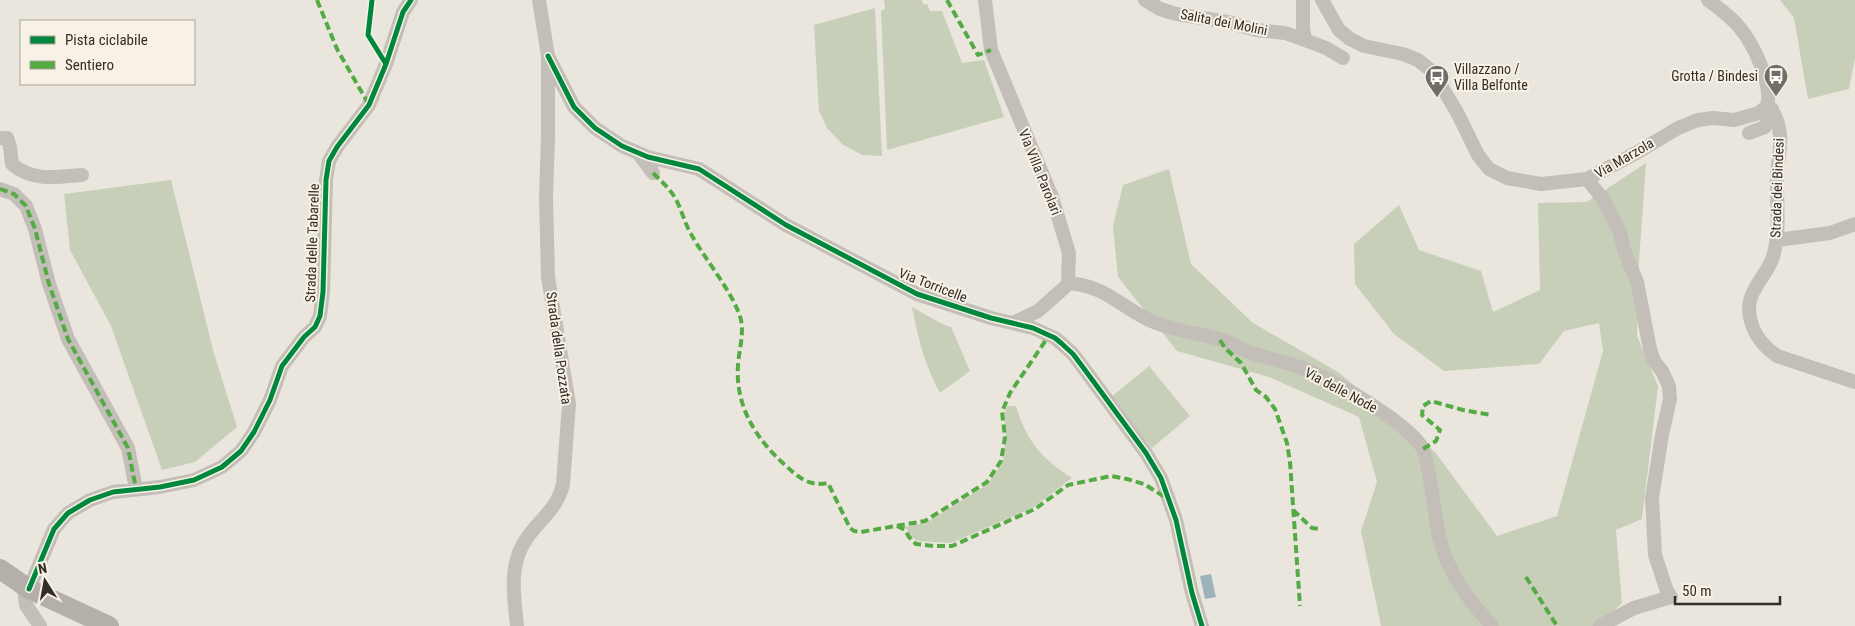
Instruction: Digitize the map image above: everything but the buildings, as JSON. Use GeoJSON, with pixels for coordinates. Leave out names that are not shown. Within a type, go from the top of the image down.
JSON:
{"type":"FeatureCollection","features":[{"type":"Feature","properties":{"kind":"main road"},"geometry":{"type":"LineString","coordinates":[[0,569],[27,587],[109,626]]}},
{"type":"Feature","properties":{"kind":"street","name":"Strada delle Tabarelle"},"geometry":{"type":"LineString","coordinates":[[27,587],[54,529],[64,517],[90,500],[113,492],[160,487],[194,480],[222,467],[241,451],[254,432],[270,400],[282,366],[304,337],[315,327],[320,316],[323,292],[323,226],[329,161],[337,146],[369,105],[386,64],[403,12],[411,0]]}},
{"type":"Feature","properties":{"kind":"street"},"geometry":{"type":"LineString","coordinates":[[539,0],[548,56]]}},
{"type":"Feature","properties":{"kind":"street","name":"Via Villa Parolari"},"geometry":{"type":"LineString","coordinates":[[985,0],[990,50],[1052,197],[1069,253],[1068,283]]}},
{"type":"Feature","properties":{"kind":"street","name":"Salita dei Molini"},"geometry":{"type":"LineString","coordinates":[[1145,0],[1160,9],[1176,14],[1228,22],[1256,30],[1285,32],[1326,48],[1344,58]]}},
{"type":"Feature","properties":{"kind":"street"},"geometry":{"type":"LineString","coordinates":[[1304,0],[1302,21],[1305,40]]}},
{"type":"Feature","properties":{"kind":"street","name":"Strada dei Bindesi"},"geometry":{"type":"LineString","coordinates":[[1708,0],[1746,35],[1765,78],[1769,108],[1780,137],[1777,174],[1777,240],[1768,268],[1756,286],[1749,306],[1755,334],[1766,348],[1777,356],[1855,382]]}},
{"type":"Feature","properties":{"kind":"street","name":"Via Marzola"},"geometry":{"type":"LineString","coordinates":[[1328,2],[1339,30],[1350,39],[1364,46],[1403,54],[1418,60],[1433,72],[1458,114],[1478,155],[1489,169],[1507,178],[1541,184],[1587,179],[1678,128],[1698,120],[1713,118],[1734,120],[1769,108]]}},
{"type":"Feature","properties":{"kind":"street","name":"Via Torricelle"},"geometry":{"type":"LineString","coordinates":[[548,56],[570,99],[583,118],[622,146],[639,154],[699,169],[786,225],[917,294],[991,318],[1015,322],[1033,328],[1054,338],[1073,354],[1156,468],[1164,484],[1173,510],[1192,594],[1202,626]]}},
{"type":"Feature","properties":{"kind":"street","name":"Strada della Pozzata"},"geometry":{"type":"LineString","coordinates":[[517,626],[513,591],[514,569],[526,538],[556,505],[561,495],[569,404],[548,277],[546,198],[548,56]]}},
{"type":"Feature","properties":{"kind":"street"},"geometry":{"type":"LineString","coordinates":[[1749,133],[1765,127],[1769,108]]}},
{"type":"Feature","properties":{"kind":"street"},"geometry":{"type":"LineString","coordinates":[[0,138],[7,138],[12,164],[21,172],[40,178],[82,175]]}},
{"type":"Feature","properties":{"kind":"street","name":"Via Torricelle"},"geometry":{"type":"LineString","coordinates":[[639,154],[653,173]]}},
{"type":"Feature","properties":{"kind":"street"},"geometry":{"type":"LineString","coordinates":[[1587,179],[1603,199],[1620,232],[1624,250],[1637,282],[1650,349],[1654,361],[1662,371],[1669,386],[1670,399],[1652,498],[1656,555],[1667,591],[1672,597],[1634,608],[1600,626]]}},
{"type":"Feature","properties":{"kind":"street"},"geometry":{"type":"LineString","coordinates":[[0,189],[14,194],[26,206],[35,229],[49,284],[68,339],[128,448],[136,489]]}},
{"type":"Feature","properties":{"kind":"street"},"geometry":{"type":"LineString","coordinates":[[1777,240],[1830,233],[1855,224]]}},
{"type":"Feature","properties":{"kind":"street"},"geometry":{"type":"LineString","coordinates":[[1015,322],[1038,311],[1068,283]]}},
{"type":"Feature","properties":{"kind":"street","name":"Via delle Node"},"geometry":{"type":"LineString","coordinates":[[1068,283],[1092,286],[1149,320],[1176,330],[1234,344],[1247,352],[1307,370],[1385,413],[1416,440],[1423,449],[1432,484],[1439,536],[1446,560],[1468,598],[1492,626]]}},
{"type":"Feature","properties":{"kind":"street"},"geometry":{"type":"LineString","coordinates":[[27,587],[26,605],[40,626]]}},
{"type":"Feature","properties":{"kind":"green space"},"geometry":{"type":"Polygon","coordinates":[[[884,0],[922,0],[923,4],[927,4],[930,11],[942,11],[962,63],[984,60],[1004,117],[887,150],[881,11],[885,9],[884,0]]]}},
{"type":"Feature","properties":{"kind":"green space"},"geometry":{"type":"Polygon","coordinates":[[[1780,0],[1855,0],[1855,58],[1849,89],[1808,99],[1794,18],[1780,0]]]}},
{"type":"Feature","properties":{"kind":"green space"},"geometry":{"type":"Polygon","coordinates":[[[875,8],[882,156],[862,155],[842,144],[827,128],[819,111],[814,25],[875,8]]]}},
{"type":"Feature","properties":{"kind":"green space"},"geometry":{"type":"Polygon","coordinates":[[[1646,163],[1639,261],[1637,336],[1658,386],[1642,519],[1616,530],[1622,603],[1598,626],[1381,626],[1361,531],[1377,482],[1359,417],[1269,377],[1177,351],[1118,277],[1113,226],[1123,185],[1169,169],[1191,264],[1253,323],[1338,372],[1435,452],[1497,536],[1557,516],[1603,351],[1599,323],[1564,331],[1539,364],[1444,371],[1394,334],[1355,284],[1354,244],[1399,205],[1419,250],[1481,271],[1493,312],[1540,290],[1538,203],[1587,202],[1646,163]]]}},
{"type":"Feature","properties":{"kind":"green space"},"geometry":{"type":"Polygon","coordinates":[[[171,180],[213,350],[237,427],[195,462],[162,470],[111,326],[70,250],[64,194],[171,180]]]}},
{"type":"Feature","properties":{"kind":"green space"},"geometry":{"type":"Polygon","coordinates":[[[912,307],[951,327],[970,371],[940,393],[923,352],[912,307]]]}},
{"type":"Feature","properties":{"kind":"green space"},"geometry":{"type":"Polygon","coordinates":[[[1149,366],[1190,416],[1152,448],[1110,398],[1149,366]]]}},
{"type":"Feature","properties":{"kind":"green space"},"geometry":{"type":"Polygon","coordinates":[[[1008,406],[1016,406],[1025,430],[1036,448],[1061,471],[1072,478],[1034,507],[951,543],[918,541],[910,536],[907,529],[903,527],[926,523],[988,484],[1003,462],[1006,437],[1004,413],[1008,406]]]}},
{"type":"Feature","properties":{"kind":"water"},"geometry":{"type":"Polygon","coordinates":[[[1211,574],[1216,597],[1205,599],[1200,576],[1211,574]]]}},
{"type":"Feature","properties":{"kind":"marked path"},"geometry":{"type":"LineString","coordinates":[[317,0],[337,49],[369,105]]}},
{"type":"Feature","properties":{"kind":"marked path"},"geometry":{"type":"LineString","coordinates":[[947,0],[978,55],[991,50]]}},
{"type":"Feature","properties":{"kind":"marked path"},"geometry":{"type":"LineString","coordinates":[[653,173],[674,196],[691,234],[738,310],[742,331],[738,380],[744,408],[750,421],[765,444],[795,473],[804,480],[815,484],[828,483],[850,528],[854,531],[861,532],[925,521],[987,482],[1001,461],[1005,437],[1002,412],[1010,393],[1044,343],[1047,335]]}},
{"type":"Feature","properties":{"kind":"marked path"},"geometry":{"type":"LineString","coordinates":[[0,189],[14,194],[26,206],[35,229],[49,284],[68,339],[128,448],[136,489]]}},
{"type":"Feature","properties":{"kind":"marked path"},"geometry":{"type":"LineString","coordinates":[[1220,340],[1225,348],[1241,363],[1256,390],[1266,397],[1275,409],[1287,443],[1300,606]]}},
{"type":"Feature","properties":{"kind":"marked path"},"geometry":{"type":"LineString","coordinates":[[1423,449],[1436,441],[1440,430],[1422,415],[1423,406],[1431,401],[1491,415]]}},
{"type":"Feature","properties":{"kind":"marked path"},"geometry":{"type":"LineString","coordinates":[[897,526],[905,530],[916,544],[952,546],[1035,509],[1068,485],[1111,476],[1144,484],[1168,499]]}},
{"type":"Feature","properties":{"kind":"marked path"},"geometry":{"type":"LineString","coordinates":[[1293,510],[1312,528],[1319,529]]}},
{"type":"Feature","properties":{"kind":"marked path"},"geometry":{"type":"LineString","coordinates":[[1526,577],[1557,626]]}},
{"type":"Feature","properties":{"kind":"cycle path"},"geometry":{"type":"LineString","coordinates":[[372,0],[368,35],[386,64]]}},
{"type":"Feature","properties":{"kind":"cycle path"},"geometry":{"type":"LineString","coordinates":[[29,589],[54,529],[68,513],[90,500],[113,492],[160,487],[194,480],[222,467],[241,451],[254,432],[270,400],[282,366],[304,337],[315,327],[320,316],[323,292],[326,180],[329,161],[337,147],[369,105],[386,64],[403,12],[411,0]]}},
{"type":"Feature","properties":{"kind":"cycle path"},"geometry":{"type":"LineString","coordinates":[[548,56],[574,107],[595,128],[622,146],[648,157],[699,169],[786,225],[917,294],[991,318],[1033,328],[1055,338],[1061,343],[1073,354],[1085,370],[1146,453],[1161,478],[1176,520],[1192,593],[1202,626]]}},
{"type":"Feature","properties":{"kind":"place","name":"Grotta / Bindesi"},"geometry":{"type":"Point","coordinates":[1776,97]}},
{"type":"Feature","properties":{"kind":"place","name":"Villazzano / Villa Belfonte"},"geometry":{"type":"Point","coordinates":[1437,98]}}]}
